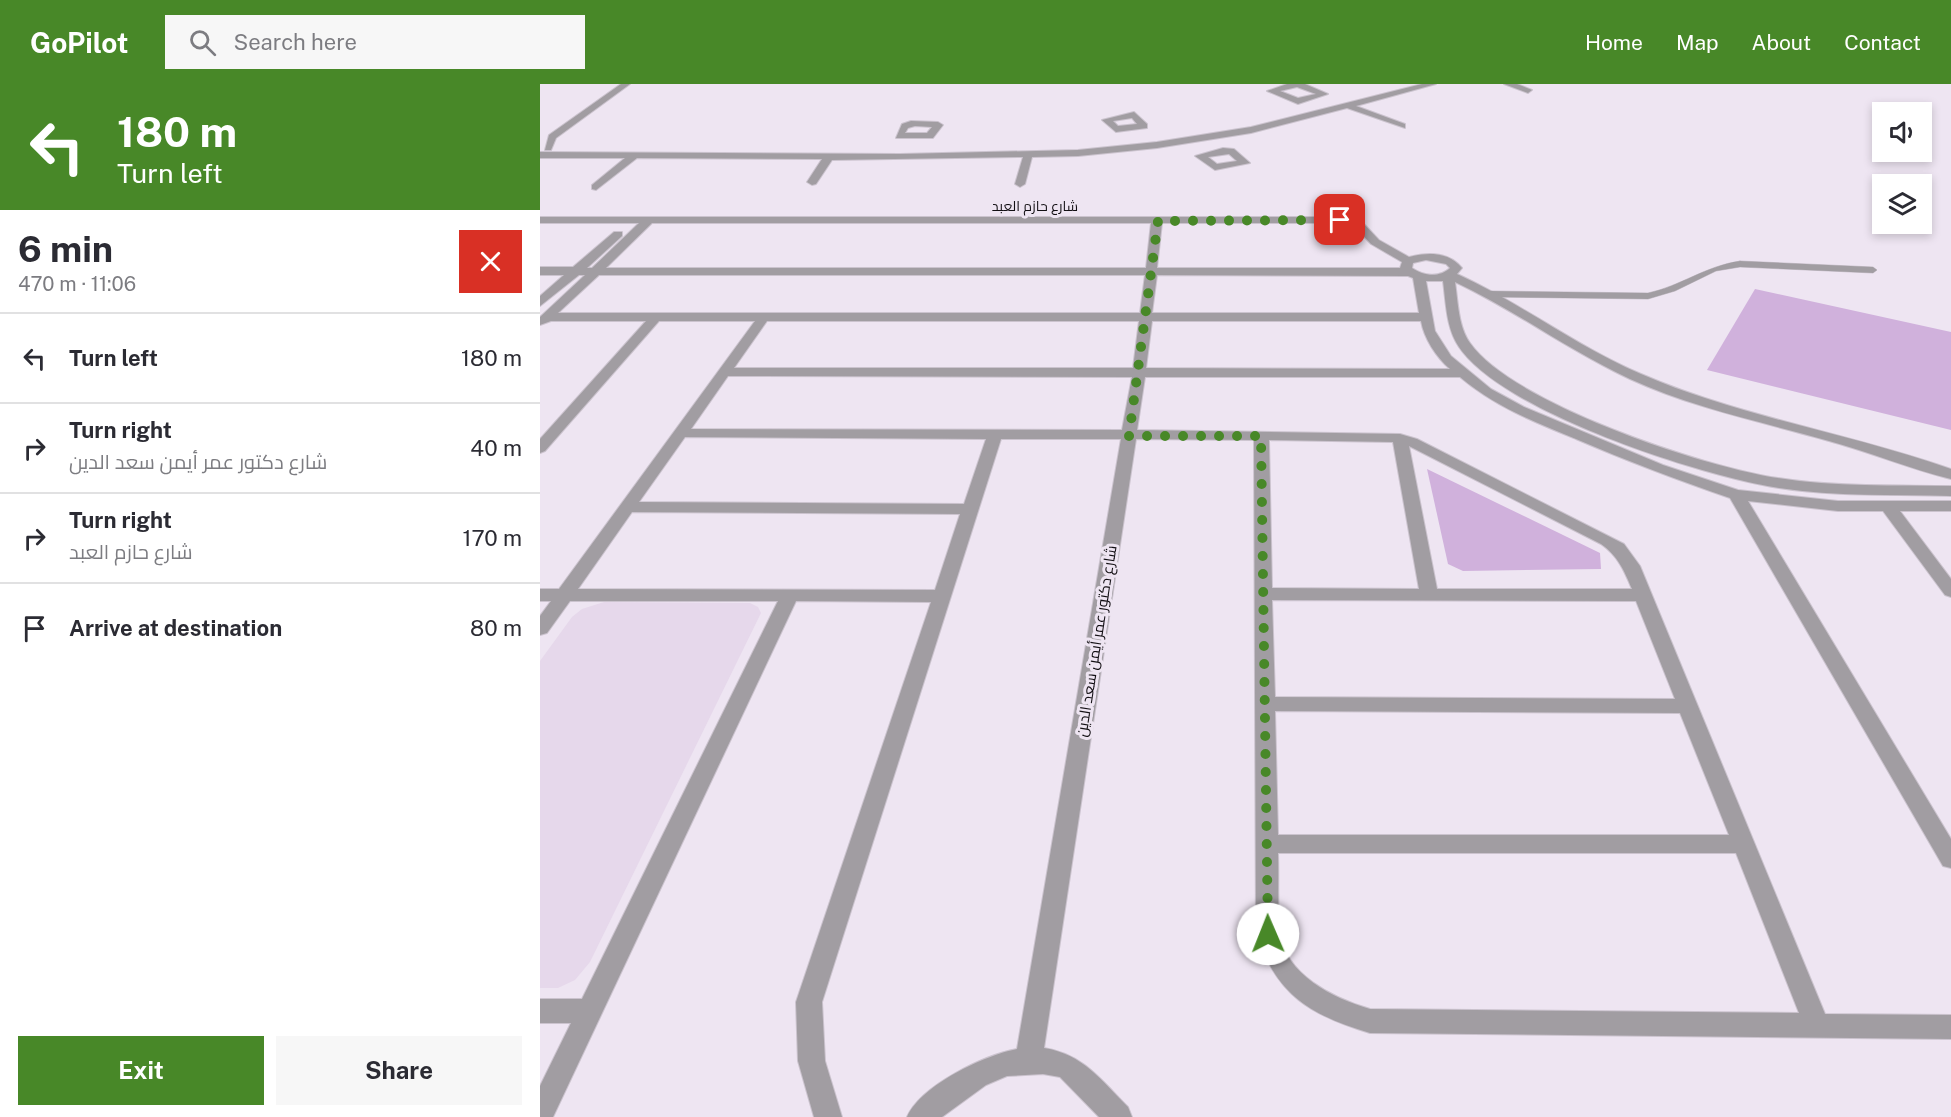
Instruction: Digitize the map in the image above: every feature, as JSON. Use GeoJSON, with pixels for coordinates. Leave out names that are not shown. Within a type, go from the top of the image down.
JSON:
{"type":"FeatureCollection","features":[{"type":"Feature","properties":{"kind":"street"},"geometry":{"type":"LineString","coordinates":[[544,147],[552,137],[627,84]]}},
{"type":"Feature","properties":{"kind":"street"},"geometry":{"type":"LineString","coordinates":[[1313,98],[1324,94],[1295,84],[1271,91],[1296,100],[1313,98],[1347,106],[1402,126]]}},
{"type":"Feature","properties":{"kind":"street"},"geometry":{"type":"LineString","coordinates":[[540,155],[1019,148],[1139,140],[1237,125],[1406,84]]}},
{"type":"Feature","properties":{"kind":"street"},"geometry":{"type":"LineString","coordinates":[[544,147],[829,156],[1029,155],[1122,149],[1196,139],[1272,125],[1432,84]]}},
{"type":"Feature","properties":{"kind":"street"},"geometry":{"type":"LineString","coordinates":[[1508,84],[1528,90]]}},
{"type":"Feature","properties":{"kind":"street"},"geometry":{"type":"LineString","coordinates":[[601,89],[613,94]]}},
{"type":"Feature","properties":{"kind":"street"},"geometry":{"type":"LineString","coordinates":[[1130,129],[1139,140]]}},
{"type":"Feature","properties":{"kind":"street"},"geometry":{"type":"LineString","coordinates":[[906,149],[913,137]]}},
{"type":"Feature","properties":{"kind":"street"},"geometry":{"type":"LineString","coordinates":[[1196,139],[1214,152]]}},
{"type":"Feature","properties":{"kind":"street"},"geometry":{"type":"LineString","coordinates":[[596,187],[635,155]]}},
{"type":"Feature","properties":{"kind":"street"},"geometry":{"type":"LineString","coordinates":[[1020,184],[1029,155]]}},
{"type":"Feature","properties":{"kind":"street"},"geometry":{"type":"LineString","coordinates":[[812,182],[829,156]]}},
{"type":"Feature","properties":{"kind":"street","name":"شارع حازم العبد"},"geometry":{"type":"LineString","coordinates":[[540,220],[1351,222],[1359,225],[1374,243],[1410,268]]}},
{"type":"Feature","properties":{"kind":"street"},"geometry":{"type":"LineString","coordinates":[[540,302],[632,220]]}},
{"type":"Feature","properties":{"kind":"street"},"geometry":{"type":"LineString","coordinates":[[544,321],[649,220]]}},
{"type":"Feature","properties":{"kind":"street","name":"شارع دكتور عمر أيمن سعد الدين"},"geometry":{"type":"LineString","coordinates":[[1029,1060],[1139,372],[1158,221]]}},
{"type":"Feature","properties":{"kind":"street"},"geometry":{"type":"LineString","coordinates":[[1410,268],[1426,256],[1443,259],[1455,265],[1456,268],[1449,275]]}},
{"type":"Feature","properties":{"kind":"street"},"geometry":{"type":"LineString","coordinates":[[540,260],[1410,268],[1449,275],[1490,294],[1587,355],[1638,378],[1744,412],[1889,451],[1951,474]]}},
{"type":"Feature","properties":{"kind":"street"},"geometry":{"type":"LineString","coordinates":[[540,271],[1152,267]]}},
{"type":"Feature","properties":{"kind":"street"},"geometry":{"type":"LineString","coordinates":[[1410,268],[1435,344],[1460,373],[1486,392],[1519,410],[1687,480],[1736,495],[1787,502],[1951,506]]}},
{"type":"Feature","properties":{"kind":"street"},"geometry":{"type":"LineString","coordinates":[[1449,275],[1458,333],[1467,348],[1498,377],[1520,391],[1572,416],[1666,453],[1744,477],[1813,487],[1951,491]]}},
{"type":"Feature","properties":{"kind":"street"},"geometry":{"type":"LineString","coordinates":[[544,321],[655,318],[1425,317]]}},
{"type":"Feature","properties":{"kind":"street"},"geometry":{"type":"LineString","coordinates":[[540,448],[655,318]]}},
{"type":"Feature","properties":{"kind":"street"},"geometry":{"type":"LineString","coordinates":[[540,629],[763,318]]}},
{"type":"Feature","properties":{"kind":"street"},"geometry":{"type":"LineString","coordinates":[[724,372],[1460,373]]}},
{"type":"Feature","properties":{"kind":"street"},"geometry":{"type":"LineString","coordinates":[[681,433],[1400,438],[1607,540],[1626,557],[1817,1026]]}},
{"type":"Feature","properties":{"kind":"street"},"geometry":{"type":"LineString","coordinates":[[828,1117],[816,1089],[808,1046],[809,1002],[994,436]]}},
{"type":"Feature","properties":{"kind":"street"},"geometry":{"type":"LineString","coordinates":[[1261,436],[1268,934],[1274,956],[1290,978],[1312,998],[1340,1013],[1370,1022],[1951,1027]]}},
{"type":"Feature","properties":{"kind":"street"},"geometry":{"type":"LineString","coordinates":[[1400,438],[1430,594]]}},
{"type":"Feature","properties":{"kind":"street"},"geometry":{"type":"LineString","coordinates":[[1736,495],[1951,859]]}},
{"type":"Feature","properties":{"kind":"street"},"geometry":{"type":"LineString","coordinates":[[1888,506],[1951,591]]}},
{"type":"Feature","properties":{"kind":"street"},"geometry":{"type":"LineString","coordinates":[[628,507],[970,509]]}},
{"type":"Feature","properties":{"kind":"street"},"geometry":{"type":"LineString","coordinates":[[1263,594],[1642,595]]}},
{"type":"Feature","properties":{"kind":"street"},"geometry":{"type":"LineString","coordinates":[[540,596],[942,596]]}},
{"type":"Feature","properties":{"kind":"street"},"geometry":{"type":"LineString","coordinates":[[540,1115],[790,596]]}},
{"type":"Feature","properties":{"kind":"street"},"geometry":{"type":"LineString","coordinates":[[1265,705],[1688,706]]}},
{"type":"Feature","properties":{"kind":"street"},"geometry":{"type":"LineString","coordinates":[[1267,844],[1744,844]]}},
{"type":"Feature","properties":{"kind":"street"},"geometry":{"type":"LineString","coordinates":[[540,1011],[590,1011]]}},
{"type":"Feature","properties":{"kind":"street"},"geometry":{"type":"LineString","coordinates":[[921,1117],[959,1085],[982,1071],[1005,1063],[1029,1060],[1052,1062],[1072,1069],[1118,1117]]}},
{"type":"Feature","properties":{"kind":"lane"},"geometry":{"type":"LineString","coordinates":[[1490,294],[1648,296],[1667,294],[1703,271],[1719,265],[1874,270]]}},
{"type":"Feature","properties":{"kind":"shaded area"},"geometry":{"type":"Polygon","coordinates":[[[1755,289],[1951,332],[1951,430],[1707,370],[1755,289]]]}},
{"type":"Feature","properties":{"kind":"shaded area"},"geometry":{"type":"Polygon","coordinates":[[[1427,469],[1600,553],[1601,569],[1463,571],[1448,564],[1427,469]]]}},
{"type":"Feature","properties":{"kind":"shaded area"},"geometry":{"type":"Polygon","coordinates":[[[604,602],[750,603],[758,607],[761,613],[590,962],[575,980],[558,988],[540,988],[540,661],[572,617],[582,609],[604,602]]]}},
{"type":"Feature","properties":{"kind":"route"},"geometry":{"type":"LineString","coordinates":[[1268,934],[1261,436],[1129,436],[1158,221],[1340,220]]}}]}
